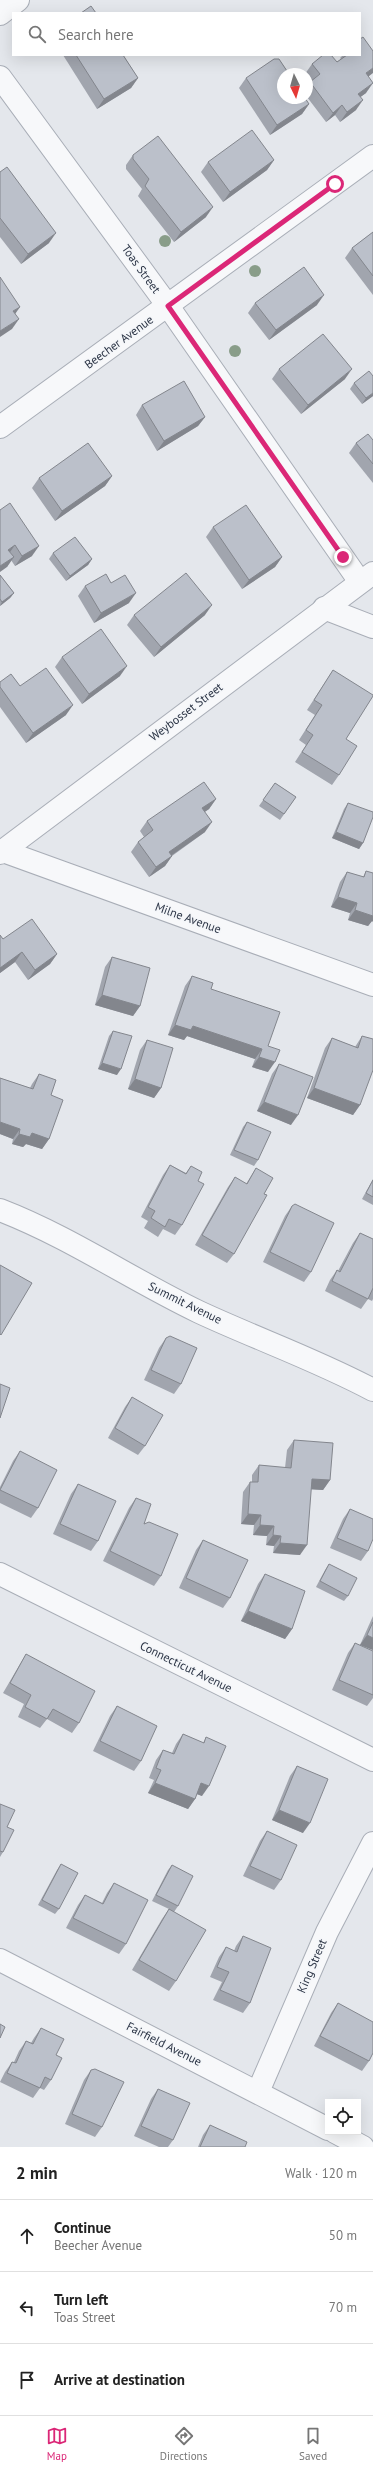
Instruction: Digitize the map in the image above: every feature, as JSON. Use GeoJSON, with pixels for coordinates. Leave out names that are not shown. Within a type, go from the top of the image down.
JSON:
{"type":"FeatureCollection","features":[{"type":"Feature","properties":{"kind":"street"},"geometry":{"type":"LineString","coordinates":[[0,14],[18,0]]}},
{"type":"Feature","properties":{"kind":"street","name":"Toas Street"},"geometry":{"type":"LineString","coordinates":[[0,77],[367,577]]}},
{"type":"Feature","properties":{"kind":"street","name":"Beecher Avenue"},"geometry":{"type":"LineString","coordinates":[[0,427],[373,156]]}},
{"type":"Feature","properties":{"kind":"street","name":"Weybosset Street"},"geometry":{"type":"LineString","coordinates":[[1,852],[367,577]]}},
{"type":"Feature","properties":{"kind":"street"},"geometry":{"type":"LineString","coordinates":[[324,608],[373,627]]}},
{"type":"Feature","properties":{"kind":"street","name":"Milne Avenue"},"geometry":{"type":"LineString","coordinates":[[1,852],[373,985]]}},
{"type":"Feature","properties":{"kind":"street","name":"Summit Avenue"},"geometry":{"type":"LineString","coordinates":[[0,1210],[40,1226],[199,1312],[347,1376],[373,1390]]}},
{"type":"Feature","properties":{"kind":"street","name":"Connecticut Avenue"},"geometry":{"type":"LineString","coordinates":[[0,1574],[373,1760]]}},
{"type":"Feature","properties":{"kind":"street","name":"King Street"},"geometry":{"type":"LineString","coordinates":[[258,2092],[327,1932],[373,1843]]}},
{"type":"Feature","properties":{"kind":"street","name":"Fairfield Avenue"},"geometry":{"type":"LineString","coordinates":[[0,1960],[325,2127]]}},
{"type":"Feature","properties":{"kind":"street"},"geometry":{"type":"LineString","coordinates":[[341,2135],[363,2147]]}},
{"type":"Feature","properties":{"kind":"building"},"geometry":{"type":"Polygon","coordinates":[[[91,6],[95,12],[82,12],[91,6]]]}},
{"type":"Feature","properties":{"kind":"building"},"geometry":{"type":"Polygon","coordinates":[[[363,37],[373,51],[373,68],[366,73],[373,83],[358,94],[363,100],[347,112],[342,105],[333,113],[313,86],[313,80],[320,74],[312,64],[322,56],[332,56],[337,62],[346,56],[361,56],[361,38],[363,37]]]}},
{"type":"Feature","properties":{"kind":"building"},"geometry":{"type":"Polygon","coordinates":[[[77,56],[124,56],[138,78],[104,99],[77,56]]]}},
{"type":"Feature","properties":{"kind":"building"},"geometry":{"type":"Polygon","coordinates":[[[274,59],[279,59],[285,68],[277,68],[277,104],[309,104],[277,125],[246,78],[274,59]]]}},
{"type":"Feature","properties":{"kind":"building"},"geometry":{"type":"Polygon","coordinates":[[[252,130],[274,160],[230,192],[208,162],[252,130]]]}},
{"type":"Feature","properties":{"kind":"building"},"geometry":{"type":"Polygon","coordinates":[[[158,136],[213,207],[181,232],[145,186],[149,179],[133,159],[133,155],[158,136]]]}},
{"type":"Feature","properties":{"kind":"building"},"geometry":{"type":"Polygon","coordinates":[[[7,167],[56,233],[28,254],[0,218],[0,172],[7,167]]]}},
{"type":"Feature","properties":{"kind":"building"},"geometry":{"type":"Polygon","coordinates":[[[373,232],[373,276],[352,248],[373,232]]]}},
{"type":"Feature","properties":{"kind":"building"},"geometry":{"type":"Polygon","coordinates":[[[304,267],[324,295],[276,330],[255,303],[304,267]]]}},
{"type":"Feature","properties":{"kind":"building"},"geometry":{"type":"Polygon","coordinates":[[[0,277],[20,307],[13,311],[19,319],[0,331],[0,277]]]}},
{"type":"Feature","properties":{"kind":"building"},"geometry":{"type":"Polygon","coordinates":[[[323,334],[352,369],[308,405],[279,369],[323,334]]]}},
{"type":"Feature","properties":{"kind":"building"},"geometry":{"type":"Polygon","coordinates":[[[369,371],[373,376],[373,393],[366,398],[354,383],[369,371]]]}},
{"type":"Feature","properties":{"kind":"building"},"geometry":{"type":"Polygon","coordinates":[[[184,381],[205,417],[164,441],[142,405],[184,381]]]}},
{"type":"Feature","properties":{"kind":"building"},"geometry":{"type":"Polygon","coordinates":[[[368,434],[373,440],[373,464],[356,443],[368,434]]]}},
{"type":"Feature","properties":{"kind":"building"},"geometry":{"type":"Polygon","coordinates":[[[88,443],[112,476],[62,511],[39,478],[88,443]]]}},
{"type":"Feature","properties":{"kind":"building"},"geometry":{"type":"Polygon","coordinates":[[[10,503],[39,546],[22,556],[15,545],[8,550],[14,557],[0,566],[0,510],[10,503]]]}},
{"type":"Feature","properties":{"kind":"building"},"geometry":{"type":"Polygon","coordinates":[[[246,505],[282,557],[249,580],[213,527],[246,505]]]}},
{"type":"Feature","properties":{"kind":"building"},"geometry":{"type":"Polygon","coordinates":[[[75,537],[92,559],[70,576],[53,553],[75,537]]]}},
{"type":"Feature","properties":{"kind":"building"},"geometry":{"type":"Polygon","coordinates":[[[186,573],[212,605],[161,647],[134,615],[186,573]]]}},
{"type":"Feature","properties":{"kind":"building"},"geometry":{"type":"Polygon","coordinates":[[[106,574],[111,583],[125,575],[136,593],[101,613],[85,586],[106,574]]]}},
{"type":"Feature","properties":{"kind":"building"},"geometry":{"type":"Polygon","coordinates":[[[0,575],[14,593],[2,602],[0,599],[0,575]]]}},
{"type":"Feature","properties":{"kind":"building"},"geometry":{"type":"Polygon","coordinates":[[[101,629],[127,666],[89,694],[62,657],[101,629]]]}},
{"type":"Feature","properties":{"kind":"building"},"geometry":{"type":"Polygon","coordinates":[[[46,668],[73,705],[33,733],[0,687],[0,682],[11,674],[20,686],[46,668]]]}},
{"type":"Feature","properties":{"kind":"building"},"geometry":{"type":"Polygon","coordinates":[[[333,670],[373,695],[346,739],[357,746],[339,775],[302,752],[313,735],[306,730],[322,705],[314,700],[333,670]]]}},
{"type":"Feature","properties":{"kind":"building"},"geometry":{"type":"Polygon","coordinates":[[[204,782],[216,799],[202,808],[212,822],[169,852],[172,856],[156,867],[138,842],[153,830],[147,821],[204,782]]]}},
{"type":"Feature","properties":{"kind":"building"},"geometry":{"type":"Polygon","coordinates":[[[275,783],[296,797],[284,814],[263,800],[275,783]]]}},
{"type":"Feature","properties":{"kind":"building"},"geometry":{"type":"Polygon","coordinates":[[[348,803],[373,812],[373,817],[363,843],[336,832],[348,803]]]}},
{"type":"Feature","properties":{"kind":"building"},"geometry":{"type":"Polygon","coordinates":[[[366,871],[373,873],[373,916],[355,910],[357,903],[338,897],[347,872],[364,877],[366,871]]]}},
{"type":"Feature","properties":{"kind":"building"},"geometry":{"type":"Polygon","coordinates":[[[32,919],[57,954],[35,970],[22,952],[0,968],[0,935],[3,939],[32,919]]]}},
{"type":"Feature","properties":{"kind":"building"},"geometry":{"type":"Polygon","coordinates":[[[112,957],[150,968],[140,1006],[102,995],[112,957]]]}},
{"type":"Feature","properties":{"kind":"building"},"geometry":{"type":"Polygon","coordinates":[[[192,976],[213,983],[211,989],[280,1012],[268,1046],[280,1050],[275,1062],[259,1057],[262,1049],[193,1026],[191,1030],[175,1025],[192,976]]]}},
{"type":"Feature","properties":{"kind":"building"},"geometry":{"type":"Polygon","coordinates":[[[113,1031],[132,1036],[121,1069],[102,1063],[113,1031]]]}},
{"type":"Feature","properties":{"kind":"building"},"geometry":{"type":"Polygon","coordinates":[[[362,1036],[373,1039],[373,1070],[360,1105],[314,1088],[332,1038],[358,1048],[362,1036]]]}},
{"type":"Feature","properties":{"kind":"building"},"geometry":{"type":"Polygon","coordinates":[[[147,1040],[173,1048],[161,1088],[135,1079],[147,1040]]]}},
{"type":"Feature","properties":{"kind":"building"},"geometry":{"type":"Polygon","coordinates":[[[279,1064],[313,1077],[298,1115],[264,1102],[279,1064]]]}},
{"type":"Feature","properties":{"kind":"building"},"geometry":{"type":"Polygon","coordinates":[[[39,1074],[56,1080],[51,1095],[63,1100],[49,1139],[32,1133],[30,1137],[19,1134],[20,1129],[0,1122],[0,1078],[33,1089],[39,1074]]]}},
{"type":"Feature","properties":{"kind":"building"},"geometry":{"type":"Polygon","coordinates":[[[247,1122],[271,1132],[258,1160],[234,1150],[247,1122]]]}},
{"type":"Feature","properties":{"kind":"building"},"geometry":{"type":"Polygon","coordinates":[[[170,1165],[186,1174],[191,1166],[202,1172],[198,1181],[204,1184],[182,1225],[169,1219],[165,1227],[151,1218],[155,1211],[148,1207],[170,1165]]]}},
{"type":"Feature","properties":{"kind":"building"},"geometry":{"type":"Polygon","coordinates":[[[256,1168],[273,1178],[264,1194],[267,1195],[234,1254],[202,1235],[235,1177],[247,1184],[256,1168]]]}},
{"type":"Feature","properties":{"kind":"building"},"geometry":{"type":"Polygon","coordinates":[[[373,1180],[373,1197],[366,1193],[373,1180]]]}},
{"type":"Feature","properties":{"kind":"building"},"geometry":{"type":"Polygon","coordinates":[[[295,1204],[334,1223],[311,1272],[270,1252],[292,1206],[295,1204]]]}},
{"type":"Feature","properties":{"kind":"building"},"geometry":{"type":"Polygon","coordinates":[[[360,1233],[373,1239],[373,1288],[368,1299],[332,1281],[337,1270],[340,1272],[360,1233]]]}},
{"type":"Feature","properties":{"kind":"building"},"geometry":{"type":"Polygon","coordinates":[[[0,1265],[32,1283],[1,1335],[0,1334],[0,1265]]]}},
{"type":"Feature","properties":{"kind":"building"},"geometry":{"type":"Polygon","coordinates":[[[170,1336],[197,1348],[181,1384],[151,1370],[166,1338],[170,1336]]]}},
{"type":"Feature","properties":{"kind":"building"},"geometry":{"type":"Polygon","coordinates":[[[0,1384],[10,1388],[0,1418],[0,1384]]]}},
{"type":"Feature","properties":{"kind":"building"},"geometry":{"type":"Polygon","coordinates":[[[132,1397],[163,1415],[145,1446],[115,1428],[132,1397]]]}},
{"type":"Feature","properties":{"kind":"building"},"geometry":{"type":"Polygon","coordinates":[[[294,1440],[333,1443],[330,1480],[312,1479],[307,1545],[280,1543],[281,1536],[273,1535],[274,1526],[260,1525],[261,1515],[248,1514],[250,1482],[258,1482],[259,1465],[291,1468],[294,1440]]]}},
{"type":"Feature","properties":{"kind":"building"},"geometry":{"type":"Polygon","coordinates":[[[20,1451],[57,1470],[38,1508],[0,1490],[20,1451]]]}},
{"type":"Feature","properties":{"kind":"building"},"geometry":{"type":"Polygon","coordinates":[[[78,1484],[116,1501],[98,1541],[60,1524],[78,1484]]]}},
{"type":"Feature","properties":{"kind":"building"},"geometry":{"type":"Polygon","coordinates":[[[136,1498],[151,1504],[144,1524],[149,1522],[178,1534],[161,1576],[110,1551],[136,1498]]]}},
{"type":"Feature","properties":{"kind":"building"},"geometry":{"type":"Polygon","coordinates":[[[350,1509],[373,1519],[373,1539],[368,1551],[337,1538],[350,1509]]]}},
{"type":"Feature","properties":{"kind":"building"},"geometry":{"type":"Polygon","coordinates":[[[203,1540],[248,1560],[230,1598],[186,1578],[203,1540]]]}},
{"type":"Feature","properties":{"kind":"building"},"geometry":{"type":"Polygon","coordinates":[[[329,1564],[357,1578],[348,1596],[320,1581],[329,1564]]]}},
{"type":"Feature","properties":{"kind":"building"},"geometry":{"type":"Polygon","coordinates":[[[265,1574],[305,1591],[292,1629],[248,1611],[265,1574]]]}},
{"type":"Feature","properties":{"kind":"building"},"geometry":{"type":"Polygon","coordinates":[[[373,1622],[373,1638],[367,1635],[373,1622]]]}},
{"type":"Feature","properties":{"kind":"building"},"geometry":{"type":"Polygon","coordinates":[[[355,1643],[373,1651],[373,1695],[339,1680],[355,1643]]]}},
{"type":"Feature","properties":{"kind":"building"},"geometry":{"type":"Polygon","coordinates":[[[26,1654],[95,1691],[79,1723],[53,1709],[47,1719],[25,1707],[31,1695],[10,1683],[26,1654]]]}},
{"type":"Feature","properties":{"kind":"building"},"geometry":{"type":"Polygon","coordinates":[[[117,1706],[157,1726],[141,1761],[100,1741],[117,1706]]]}},
{"type":"Feature","properties":{"kind":"building"},"geometry":{"type":"Polygon","coordinates":[[[183,1734],[204,1743],[206,1737],[226,1746],[209,1786],[201,1783],[195,1799],[155,1783],[161,1770],[156,1768],[163,1750],[174,1754],[183,1734]]]}},
{"type":"Feature","properties":{"kind":"building"},"geometry":{"type":"Polygon","coordinates":[[[297,1766],[328,1779],[310,1823],[279,1810],[297,1766]]]}},
{"type":"Feature","properties":{"kind":"building"},"geometry":{"type":"Polygon","coordinates":[[[0,1804],[15,1810],[7,1827],[14,1830],[3,1852],[0,1851],[0,1804]]]}},
{"type":"Feature","properties":{"kind":"building"},"geometry":{"type":"Polygon","coordinates":[[[267,1831],[297,1845],[281,1880],[250,1866],[267,1831]]]}},
{"type":"Feature","properties":{"kind":"building"},"geometry":{"type":"Polygon","coordinates":[[[61,1864],[78,1873],[59,1909],[42,1900],[61,1864]]]}},
{"type":"Feature","properties":{"kind":"building"},"geometry":{"type":"Polygon","coordinates":[[[172,1865],[193,1876],[178,1906],[156,1895],[172,1865]]]}},
{"type":"Feature","properties":{"kind":"building"},"geometry":{"type":"Polygon","coordinates":[[[114,1883],[148,1900],[126,1944],[73,1918],[85,1895],[103,1904],[114,1883]]]}},
{"type":"Feature","properties":{"kind":"building"},"geometry":{"type":"Polygon","coordinates":[[[169,1909],[206,1930],[176,1981],[139,1960],[169,1909]]]}},
{"type":"Feature","properties":{"kind":"building"},"geometry":{"type":"Polygon","coordinates":[[[243,1936],[271,1948],[250,2003],[220,1990],[229,1972],[217,1967],[226,1947],[237,1952],[243,1936]]]}},
{"type":"Feature","properties":{"kind":"building"},"geometry":{"type":"Polygon","coordinates":[[[338,2003],[373,2022],[373,2053],[369,2061],[320,2036],[338,2003]]]}},
{"type":"Feature","properties":{"kind":"building"},"geometry":{"type":"Polygon","coordinates":[[[0,2024],[5,2027],[0,2038],[0,2024]]]}},
{"type":"Feature","properties":{"kind":"building"},"geometry":{"type":"Polygon","coordinates":[[[41,2028],[64,2039],[56,2055],[62,2058],[51,2080],[45,2077],[40,2088],[7,2073],[12,2062],[16,2063],[26,2041],[33,2044],[41,2028]]]}},
{"type":"Feature","properties":{"kind":"building"},"geometry":{"type":"Polygon","coordinates":[[[95,2069],[124,2082],[102,2127],[72,2114],[91,2070],[95,2069]]]}},
{"type":"Feature","properties":{"kind":"building"},"geometry":{"type":"Polygon","coordinates":[[[158,2089],[190,2103],[173,2140],[141,2126],[158,2089]]]}},
{"type":"Feature","properties":{"kind":"building"},"geometry":{"type":"Polygon","coordinates":[[[210,2125],[247,2142],[245,2147],[200,2147],[210,2125]]]}},
{"type":"Feature","properties":{"kind":"route"},"geometry":{"type":"LineString","coordinates":[[335,184],[168,306],[343,557]]}}]}
